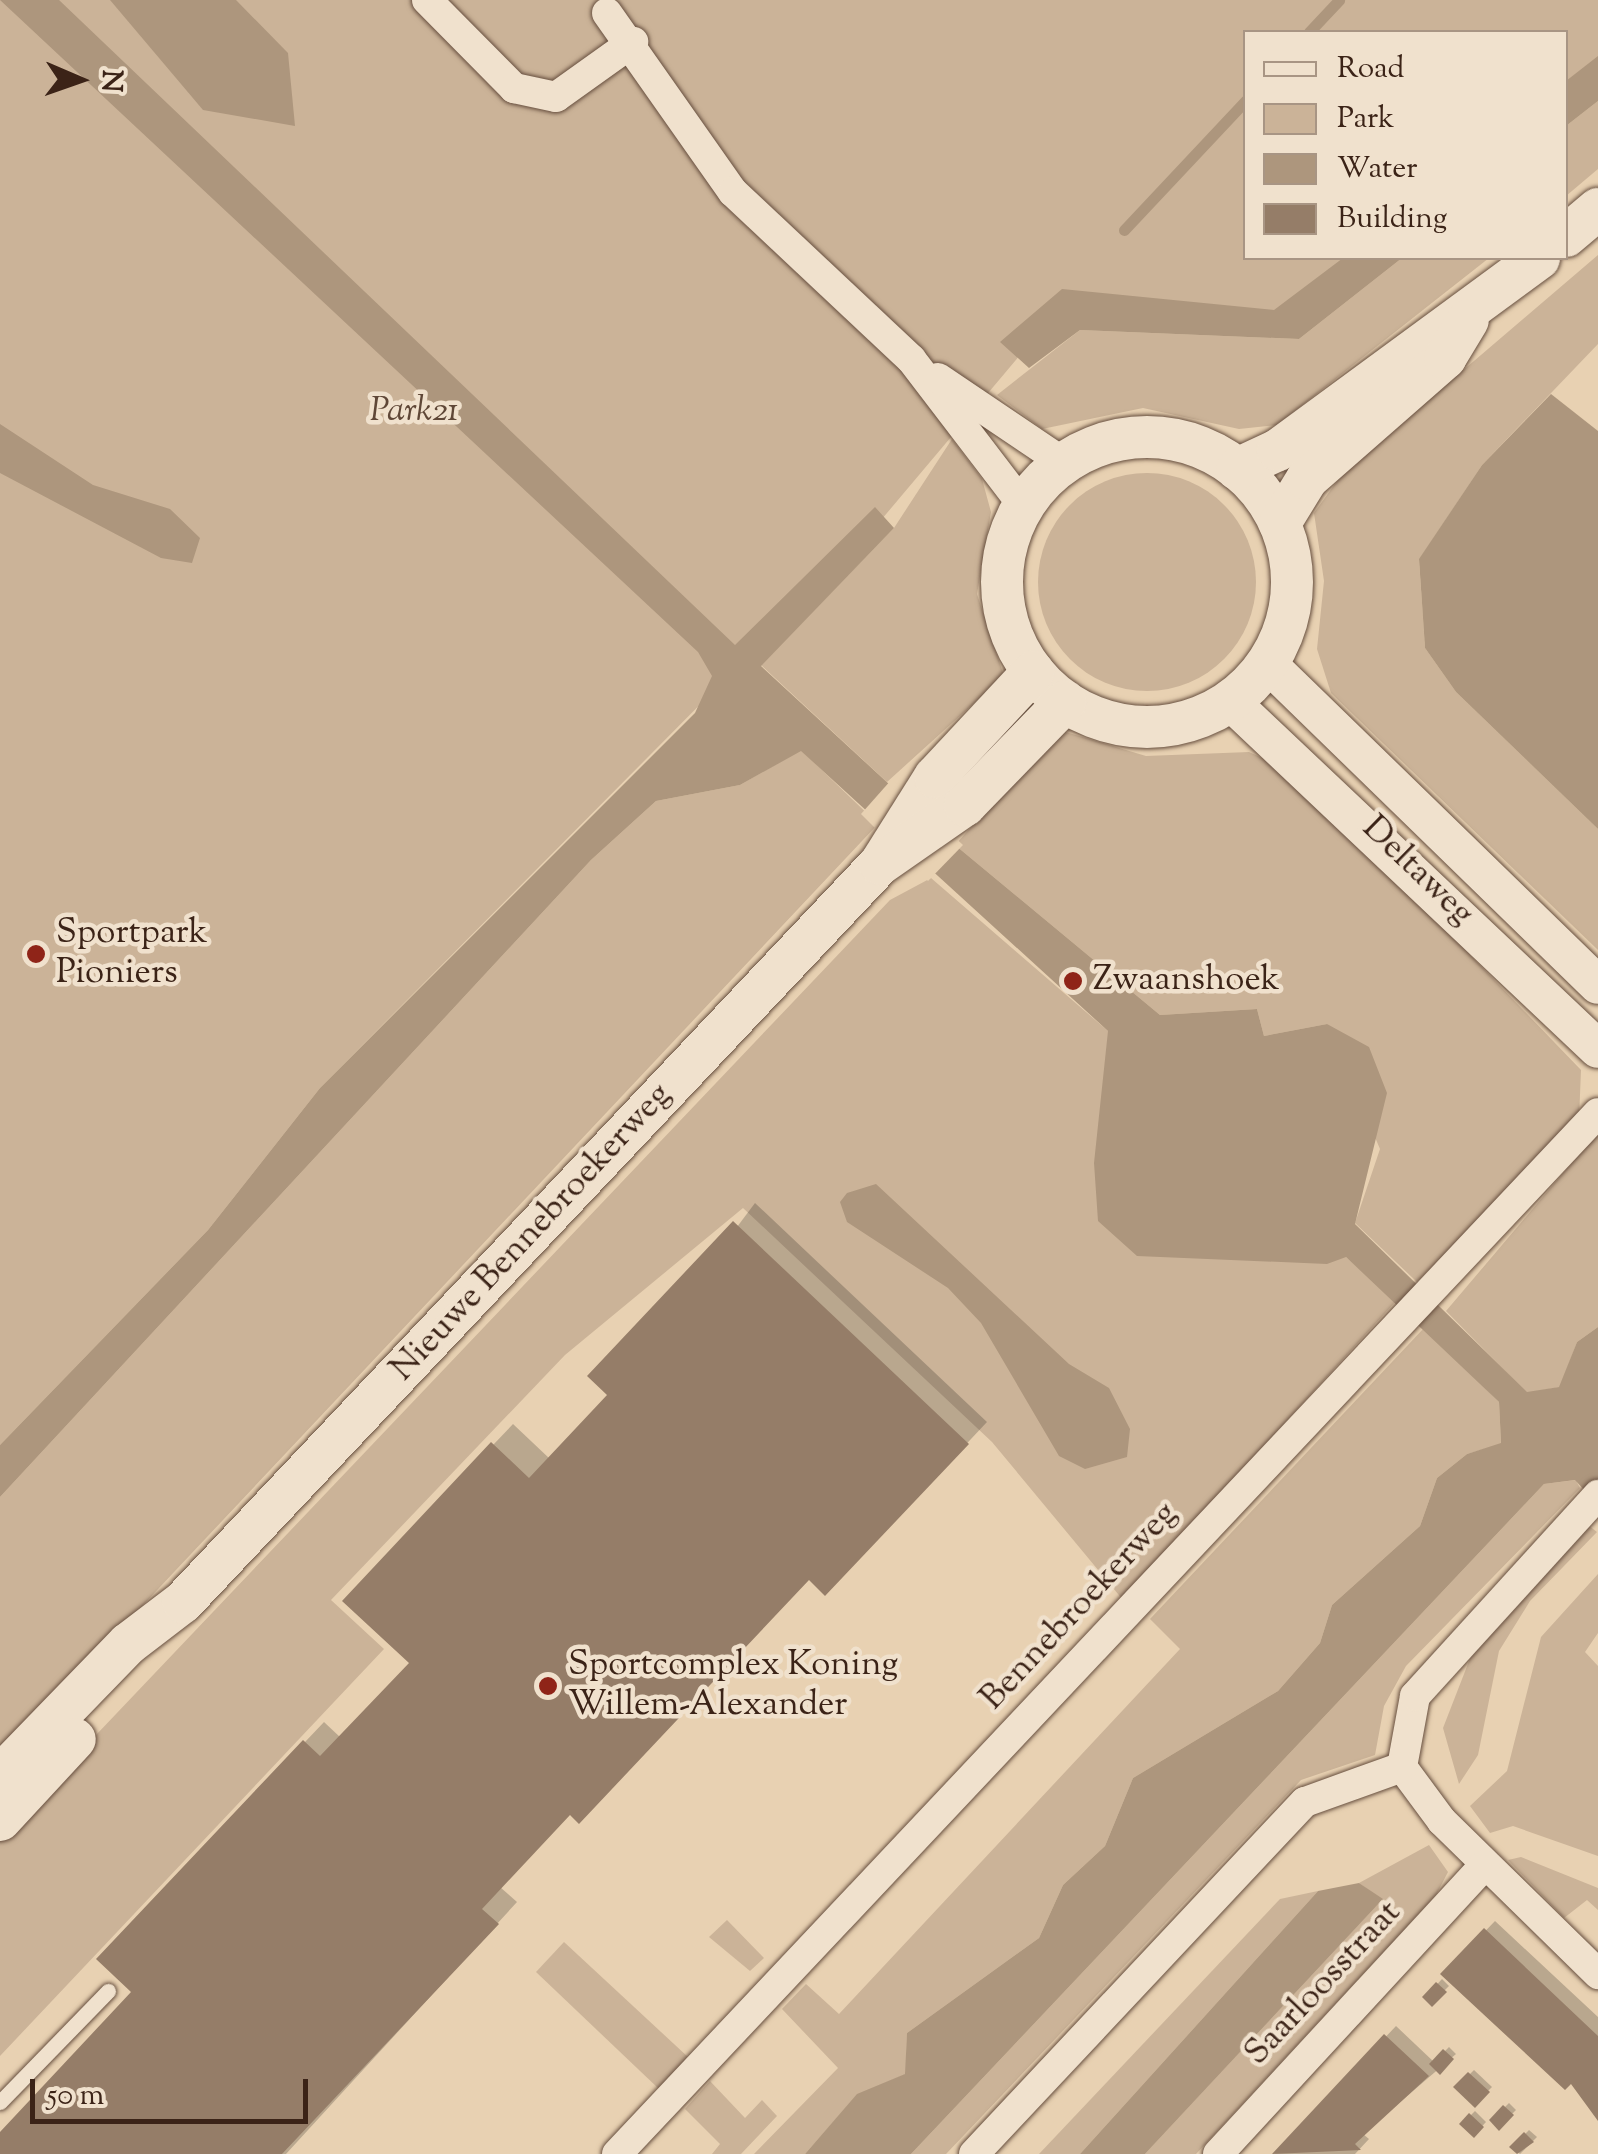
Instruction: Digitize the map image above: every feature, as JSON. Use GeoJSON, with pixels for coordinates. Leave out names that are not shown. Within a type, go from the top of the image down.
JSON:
{"type":"FeatureCollection","features":[{"type":"Feature","properties":{"kind":"main road"},"geometry":{"type":"LineString","coordinates":[[1568,234],[1598,210]]}},
{"type":"Feature","properties":{"kind":"main road"},"geometry":{"type":"LineString","coordinates":[[1237,469],[1278,450],[1438,327],[1474,312],[1537,260]]}},
{"type":"Feature","properties":{"kind":"main road"},"geometry":{"type":"LineString","coordinates":[[1280,523],[1307,480],[1445,358],[1474,312]]}},
{"type":"Feature","properties":{"kind":"main road"},"geometry":{"type":"LineString","coordinates":[[1139,436],[1179,440],[1237,469],[1280,523],[1292,601],[1266,662],[1230,701],[1157,727],[1124,726],[1065,702],[1034,672],[1004,600],[1006,548],[1024,507],[1064,462],[1139,436]]}},
{"type":"Feature","properties":{"kind":"main road","name":"Nieuwe Bennebroekerweg"},"geometry":{"type":"LineString","coordinates":[[950,791],[1034,672]]}},
{"type":"Feature","properties":{"kind":"main road","name":"Nieuwe Bennebroekerweg"},"geometry":{"type":"LineString","coordinates":[[0,1776],[128,1644],[183,1602],[950,791],[1065,702]]}},
{"type":"Feature","properties":{"kind":"main road","name":"Nieuwe Bennebroekerweg"},"geometry":{"type":"LineString","coordinates":[[0,1820],[145,1664],[183,1602]]}},
{"type":"Feature","properties":{"kind":"street"},"geometry":{"type":"LineString","coordinates":[[427,0],[514,88],[556,97],[633,42]]}},
{"type":"Feature","properties":{"kind":"street"},"geometry":{"type":"LineString","coordinates":[[607,13],[633,42],[733,192],[911,359],[1064,462]]}},
{"type":"Feature","properties":{"kind":"street"},"geometry":{"type":"LineString","coordinates":[[911,359],[1024,507]]}},
{"type":"Feature","properties":{"kind":"street","name":"Deltaweg"},"geometry":{"type":"LineString","coordinates":[[1266,662],[1598,984]]}},
{"type":"Feature","properties":{"kind":"street","name":"Deltaweg"},"geometry":{"type":"LineString","coordinates":[[1230,701],[1598,1049]]}},
{"type":"Feature","properties":{"kind":"street","name":"Bennebroekerweg"},"geometry":{"type":"LineString","coordinates":[[617,2154],[1598,1113]]}},
{"type":"Feature","properties":{"kind":"street"},"geometry":{"type":"LineString","coordinates":[[1402,1767],[1415,1696],[1587,1504]]}},
{"type":"Feature","properties":{"kind":"street"},"geometry":{"type":"LineString","coordinates":[[1402,1767],[1485,1864],[1598,1974]]}},
{"type":"Feature","properties":{"kind":"street"},"geometry":{"type":"LineString","coordinates":[[974,2154],[1306,1802],[1402,1767]]}},
{"type":"Feature","properties":{"kind":"street","name":"Saarloosstraat"},"geometry":{"type":"LineString","coordinates":[[1218,2154],[1485,1864]]}},
{"type":"Feature","properties":{"kind":"lane"},"geometry":{"type":"LineString","coordinates":[[0,2102],[108,1991]]}},
{"type":"Feature","properties":{"kind":"green space","name":"Park21"},"geometry":{"type":"Polygon","coordinates":[[[0,0],[1598,0],[1598,81],[1568,105],[1568,30],[1243,30],[1243,260],[1370,260],[1288,324],[1081,313],[1031,342],[871,532],[320,1088],[208,1230],[0,1445],[0,0]]]}},
{"type":"Feature","properties":{"kind":"green space"},"geometry":{"type":"Polygon","coordinates":[[[1598,101],[1598,169],[1568,194],[1568,124],[1598,101]]]}},
{"type":"Feature","properties":{"kind":"green space"},"geometry":{"type":"Polygon","coordinates":[[[1598,255],[1598,344],[1482,465],[1419,560],[1425,648],[1456,692],[1598,829],[1598,950],[1331,693],[1317,649],[1324,581],[1314,513],[1343,473],[1598,255]]]}},
{"type":"Feature","properties":{"kind":"green space"},"geometry":{"type":"Polygon","coordinates":[[[1399,260],[1486,260],[1277,425],[1239,429],[1143,408],[1042,429],[997,395],[1080,330],[1299,339],[1399,260]]]}},
{"type":"Feature","properties":{"kind":"green space"},"geometry":{"type":"Polygon","coordinates":[[[952,439],[982,479],[991,512],[977,594],[1004,676],[887,782],[761,665],[894,528],[952,439]]]}},
{"type":"Feature","properties":{"kind":"green space"},"geometry":{"type":"Polygon","coordinates":[[[1147,473],[1189,481],[1224,505],[1248,540],[1256,582],[1248,624],[1224,659],[1189,683],[1147,691],[1105,683],[1070,659],[1046,624],[1038,582],[1046,540],[1070,505],[1105,481],[1147,473]]]}},
{"type":"Feature","properties":{"kind":"green space"},"geometry":{"type":"Polygon","coordinates":[[[1059,730],[1146,756],[1249,752],[1295,773],[1581,1070],[1579,1119],[1417,1282],[1355,1223],[1380,1149],[1327,1024],[1264,1036],[1257,1009],[1160,1015],[955,845],[1059,730]]]}},
{"type":"Feature","properties":{"kind":"green space"},"geometry":{"type":"Polygon","coordinates":[[[801,750],[878,824],[0,1757],[0,1497],[591,860],[656,801],[740,785],[801,750]]]}},
{"type":"Feature","properties":{"kind":"green space"},"geometry":{"type":"Polygon","coordinates":[[[931,878],[1108,1031],[1262,1259],[1346,1257],[1396,1301],[1123,1600],[992,1442],[743,1208],[565,1355],[331,1600],[384,1649],[0,2056],[0,1836],[890,900],[931,878]]]}},
{"type":"Feature","properties":{"kind":"green space"},"geometry":{"type":"Polygon","coordinates":[[[1598,1132],[1598,1327],[1577,1342],[1560,1387],[1527,1393],[1446,1311],[1598,1132]]]}},
{"type":"Feature","properties":{"kind":"green space"},"geometry":{"type":"Polygon","coordinates":[[[1424,1328],[1499,1402],[1501,1444],[1467,1454],[1437,1478],[1420,1526],[1332,1605],[1320,1643],[1278,1691],[1133,1778],[1105,1846],[1063,1885],[1039,1938],[907,2033],[906,2074],[857,2095],[805,2154],[754,2154],[838,2068],[782,2009],[806,1984],[839,2014],[1180,1649],[1150,1619],[1424,1328]]]}},
{"type":"Feature","properties":{"kind":"green space"},"geometry":{"type":"Polygon","coordinates":[[[1576,1480],[1580,1488],[1406,1666],[1384,1706],[1375,1755],[1301,1780],[946,2154],[911,2154],[1544,1484],[1576,1480]]]}},
{"type":"Feature","properties":{"kind":"green space"},"geometry":{"type":"Polygon","coordinates":[[[1588,1525],[1597,1532],[1530,1601],[1499,1651],[1478,1755],[1459,1784],[1443,1728],[1471,1656],[1588,1525]]]}},
{"type":"Feature","properties":{"kind":"green space"},"geometry":{"type":"Polygon","coordinates":[[[1598,1574],[1598,1633],[1585,1652],[1598,1666],[1598,1856],[1513,1826],[1490,1833],[1470,1806],[1507,1771],[1541,1637],[1598,1574]]]}},
{"type":"Feature","properties":{"kind":"green space"},"geometry":{"type":"Polygon","coordinates":[[[1429,1845],[1448,1872],[1436,1895],[1196,2154],[1145,2154],[1382,1900],[1359,1883],[1429,1845]]]}},
{"type":"Feature","properties":{"kind":"green space"},"geometry":{"type":"Polygon","coordinates":[[[1521,1857],[1598,1888],[1598,1910],[1587,1900],[1564,1918],[1508,1860],[1521,1857]]]}},
{"type":"Feature","properties":{"kind":"green space"},"geometry":{"type":"Polygon","coordinates":[[[1318,1891],[1080,2154],[1039,2154],[1280,1899],[1318,1891]]]}},
{"type":"Feature","properties":{"kind":"green space"},"geometry":{"type":"Polygon","coordinates":[[[727,1920],[764,1958],[750,1971],[709,1937],[727,1920]]]}},
{"type":"Feature","properties":{"kind":"green space"},"geometry":{"type":"Polygon","coordinates":[[[564,1942],[688,2057],[659,2089],[536,1972],[564,1942]]]}},
{"type":"Feature","properties":{"kind":"green space"},"geometry":{"type":"Polygon","coordinates":[[[710,2081],[745,2118],[762,2100],[777,2116],[741,2154],[712,2154],[720,2144],[685,2109],[710,2081]]]}},
{"type":"Feature","properties":{"kind":"water"},"geometry":{"type":"Polygon","coordinates":[[[0,0],[59,0],[735,645],[875,507],[894,528],[761,666],[955,845],[1160,1015],[1257,1009],[1264,1036],[1327,1024],[1369,1047],[1387,1093],[1355,1224],[1527,1392],[1559,1387],[1577,1342],[1598,1327],[1598,1505],[1575,1480],[1544,1484],[911,2154],[805,2154],[857,2094],[905,2074],[907,2033],[1039,1938],[1063,1885],[1105,1846],[1133,1778],[1278,1691],[1320,1643],[1332,1605],[1420,1526],[1437,1478],[1467,1454],[1501,1443],[1499,1402],[1346,1257],[1327,1264],[1137,1256],[1098,1221],[1094,1163],[1108,1031],[801,751],[740,785],[656,801],[591,860],[0,1497],[0,1445],[208,1230],[320,1088],[695,713],[712,676],[698,652],[0,0]]]}},
{"type":"Feature","properties":{"kind":"water"},"geometry":{"type":"Polygon","coordinates":[[[110,0],[236,0],[288,53],[295,126],[203,110],[110,0]]]}},
{"type":"Feature","properties":{"kind":"water"},"geometry":{"type":"Polygon","coordinates":[[[1598,56],[1598,101],[1568,124],[1568,79],[1598,56]]]}},
{"type":"Feature","properties":{"kind":"water"},"geometry":{"type":"Polygon","coordinates":[[[1340,260],[1399,260],[1299,339],[1080,330],[1029,368],[1000,342],[1062,289],[1274,310],[1340,260]]]}},
{"type":"Feature","properties":{"kind":"water"},"geometry":{"type":"Polygon","coordinates":[[[1551,394],[1598,431],[1598,829],[1456,692],[1425,648],[1419,559],[1482,465],[1551,394]]]}},
{"type":"Feature","properties":{"kind":"water"},"geometry":{"type":"Polygon","coordinates":[[[0,424],[93,485],[170,509],[200,538],[192,563],[161,558],[0,473],[0,424]]]}},
{"type":"Feature","properties":{"kind":"water"},"geometry":{"type":"Polygon","coordinates":[[[876,1184],[1069,1364],[1109,1388],[1130,1429],[1127,1457],[1085,1469],[1059,1456],[981,1323],[948,1288],[847,1222],[840,1202],[847,1193],[876,1184]]]}},
{"type":"Feature","properties":{"kind":"water"},"geometry":{"type":"Polygon","coordinates":[[[1359,1883],[1383,1899],[1145,2154],[1080,2154],[1318,1891],[1359,1883]]]}},
{"type":"Feature","properties":{"kind":"pier"},"geometry":{"type":"Polygon","coordinates":[[[892,779],[963,845],[928,881],[861,814],[892,779]]]}},
{"type":"Feature","properties":{"kind":"building","name":"Zwaanshoek"},"geometry":{"type":"Polygon","coordinates":[[[1071,969],[1085,982],[1075,993],[1060,980],[1071,969]]]}},
{"type":"Feature","properties":{"kind":"building","name":"Sportcomplex Koning Willem-Alexander"},"geometry":{"type":"Polygon","coordinates":[[[733,1221],[969,1444],[825,1596],[809,1580],[579,1824],[570,1815],[482,1909],[499,1924],[282,2154],[0,2154],[0,2132],[131,1992],[96,1959],[303,1740],[320,1756],[409,1663],[342,1601],[491,1442],[529,1478],[607,1395],[587,1376],[733,1221]]]}},
{"type":"Feature","properties":{"kind":"building"},"geometry":{"type":"Polygon","coordinates":[[[1484,1928],[1598,2036],[1598,2121],[1571,2084],[1565,2090],[1440,1974],[1484,1928]]]}},
{"type":"Feature","properties":{"kind":"building"},"geometry":{"type":"Polygon","coordinates":[[[1436,1982],[1447,1992],[1432,2007],[1422,1997],[1436,1982]]]}},
{"type":"Feature","properties":{"kind":"building"},"geometry":{"type":"Polygon","coordinates":[[[1384,2034],[1429,2076],[1355,2144],[1361,2150],[1272,2154],[1384,2034]]]}},
{"type":"Feature","properties":{"kind":"building"},"geometry":{"type":"Polygon","coordinates":[[[1443,2049],[1454,2059],[1440,2075],[1429,2064],[1443,2049]]]}},
{"type":"Feature","properties":{"kind":"building"},"geometry":{"type":"Polygon","coordinates":[[[1468,2072],[1490,2092],[1475,2108],[1453,2087],[1468,2072]]]}},
{"type":"Feature","properties":{"kind":"building"},"geometry":{"type":"Polygon","coordinates":[[[1503,2105],[1514,2115],[1499,2131],[1489,2120],[1503,2105]]]}},
{"type":"Feature","properties":{"kind":"building"},"geometry":{"type":"Polygon","coordinates":[[[1469,2113],[1484,2127],[1474,2138],[1459,2124],[1469,2113]]]}},
{"type":"Feature","properties":{"kind":"building"},"geometry":{"type":"Polygon","coordinates":[[[1524,2132],[1534,2142],[1517,2154],[1509,2147],[1524,2132]]]}},
{"type":"Feature","properties":{"kind":"waterway"},"geometry":{"type":"LineString","coordinates":[[1311,30],[1339,0]]}},
{"type":"Feature","properties":{"kind":"waterway"},"geometry":{"type":"LineString","coordinates":[[1124,230],[1243,103]]}},
{"type":"Feature","properties":{"kind":"place","name":"Sportpark Pioniers"},"geometry":{"type":"Point","coordinates":[36,954]}},
{"type":"Feature","properties":{"kind":"place","name":"Zwaanshoek"},"geometry":{"type":"Point","coordinates":[1073,981]}},
{"type":"Feature","properties":{"kind":"place","name":"Sportcomplex Koning Willem-Alexander"},"geometry":{"type":"Point","coordinates":[548,1686]}}]}
